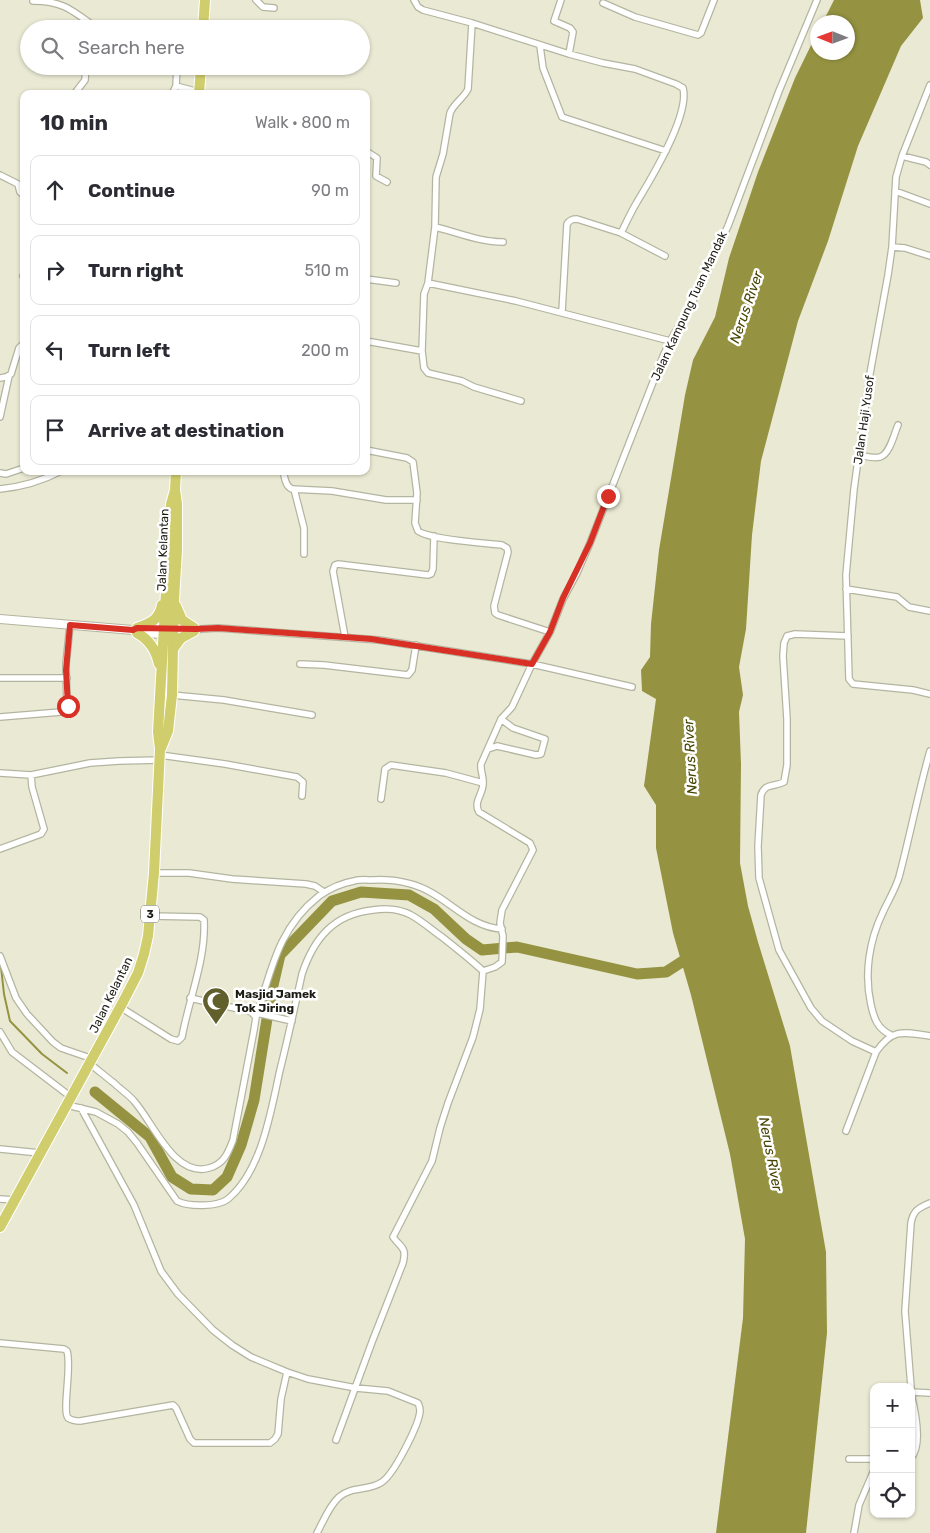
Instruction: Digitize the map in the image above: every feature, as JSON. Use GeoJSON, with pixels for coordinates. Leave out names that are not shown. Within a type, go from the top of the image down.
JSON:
{"type":"FeatureCollection","features":[{"type":"Feature","properties":{"kind":"highway"},"geometry":{"type":"LineString","coordinates":[[204,20],[205,0]]}},
{"type":"Feature","properties":{"kind":"highway"},"geometry":{"type":"LineString","coordinates":[[199,90],[200,75]]}},
{"type":"Feature","properties":{"kind":"highway","name":"3"},"geometry":{"type":"LineString","coordinates":[[175,490],[176,475]]}},
{"type":"Feature","properties":{"kind":"highway","name":"Jalan Kelantan"},"geometry":{"type":"LineString","coordinates":[[160,755],[168,731],[172,695],[173,649],[168,631],[167,584],[171,504],[175,490]]}},
{"type":"Feature","properties":{"kind":"highway","name":"Jalan Kelantan"},"geometry":{"type":"LineString","coordinates":[[0,1227],[138,973],[144,954],[148,936],[154,873],[160,755],[158,732],[161,680],[174,600],[177,550],[177,504],[175,490]]}},
{"type":"Feature","properties":{"kind":"highway"},"geometry":{"type":"LineString","coordinates":[[161,680],[157,655],[149,641],[136,630],[157,618],[161,611],[167,584]]}},
{"type":"Feature","properties":{"kind":"highway"},"geometry":{"type":"LineString","coordinates":[[173,649],[181,638],[194,629],[182,620],[174,600]]}},
{"type":"Feature","properties":{"kind":"street"},"geometry":{"type":"LineString","coordinates":[[256,0],[263,7],[274,8]]}},
{"type":"Feature","properties":{"kind":"street"},"geometry":{"type":"LineString","coordinates":[[414,0],[423,10],[472,23],[540,46],[603,63],[635,69],[683,88],[684,100],[674,134],[656,173],[637,202],[621,233]]}},
{"type":"Feature","properties":{"kind":"street"},"geometry":{"type":"LineString","coordinates":[[561,0],[554,21],[570,28],[573,32],[569,54]]}},
{"type":"Feature","properties":{"kind":"street"},"geometry":{"type":"LineString","coordinates":[[603,3],[635,17],[698,35],[701,33],[714,0]]}},
{"type":"Feature","properties":{"kind":"street","name":"Jalan Kampung Tuan Mandak"},"geometry":{"type":"LineString","coordinates":[[502,933],[500,923],[502,910],[533,850],[530,843],[478,812],[476,804],[483,783],[480,768],[501,718],[512,707],[532,664],[550,632],[563,598],[590,543],[670,341],[690,309],[728,226],[779,91],[817,0]]}},
{"type":"Feature","properties":{"kind":"street"},"geometry":{"type":"LineString","coordinates":[[33,1],[58,3],[69,8],[85,20]]}},
{"type":"Feature","properties":{"kind":"street"},"geometry":{"type":"LineString","coordinates":[[472,23],[468,89],[452,107],[448,118],[444,149],[436,177],[435,227],[428,282],[424,294],[422,351],[424,368],[428,373],[462,381],[474,387],[521,401]]}},
{"type":"Feature","properties":{"kind":"street"},"geometry":{"type":"LineString","coordinates":[[540,46],[543,68],[562,116],[666,151]]}},
{"type":"Feature","properties":{"kind":"street"},"geometry":{"type":"LineString","coordinates":[[77,90],[85,80],[85,75]]}},
{"type":"Feature","properties":{"kind":"street"},"geometry":{"type":"LineString","coordinates":[[174,90],[177,75]]}},
{"type":"Feature","properties":{"kind":"street","name":"Jalan Haji Yusof"},"geometry":{"type":"LineString","coordinates":[[930,85],[902,156],[896,177],[892,247],[869,380],[850,527],[846,575],[849,679],[853,684],[913,690],[930,694]]}},
{"type":"Feature","properties":{"kind":"street"},"geometry":{"type":"LineString","coordinates":[[176,86],[189,90]]}},
{"type":"Feature","properties":{"kind":"street"},"geometry":{"type":"LineString","coordinates":[[370,154],[377,158],[376,176],[387,182]]}},
{"type":"Feature","properties":{"kind":"street"},"geometry":{"type":"LineString","coordinates":[[902,156],[926,162],[930,165]]}},
{"type":"Feature","properties":{"kind":"street"},"geometry":{"type":"LineString","coordinates":[[0,175],[18,184],[20,192]]}},
{"type":"Feature","properties":{"kind":"street"},"geometry":{"type":"LineString","coordinates":[[895,191],[930,204]]}},
{"type":"Feature","properties":{"kind":"street"},"geometry":{"type":"LineString","coordinates":[[562,312],[569,221],[577,219],[621,233],[665,256]]}},
{"type":"Feature","properties":{"kind":"street"},"geometry":{"type":"LineString","coordinates":[[435,227],[490,242],[503,242]]}},
{"type":"Feature","properties":{"kind":"street"},"geometry":{"type":"LineString","coordinates":[[892,247],[904,248],[930,256]]}},
{"type":"Feature","properties":{"kind":"street"},"geometry":{"type":"LineString","coordinates":[[370,280],[396,283]]}},
{"type":"Feature","properties":{"kind":"street"},"geometry":{"type":"LineString","coordinates":[[428,282],[562,312],[670,341]]}},
{"type":"Feature","properties":{"kind":"street"},"geometry":{"type":"LineString","coordinates":[[370,341],[422,351]]}},
{"type":"Feature","properties":{"kind":"street"},"geometry":{"type":"LineString","coordinates":[[0,417],[9,376],[13,371],[20,347]]}},
{"type":"Feature","properties":{"kind":"street"},"geometry":{"type":"LineString","coordinates":[[0,378],[9,376]]}},
{"type":"Feature","properties":{"kind":"street"},"geometry":{"type":"LineString","coordinates":[[859,455],[879,458],[884,455],[888,450],[898,425]]}},
{"type":"Feature","properties":{"kind":"street"},"geometry":{"type":"LineString","coordinates":[[370,451],[410,460],[414,465],[417,500],[416,528],[422,534],[505,546],[507,548],[508,552],[494,606],[496,613],[550,632]]}},
{"type":"Feature","properties":{"kind":"street"},"geometry":{"type":"LineString","coordinates":[[0,473],[6,474],[20,469]]}},
{"type":"Feature","properties":{"kind":"street"},"geometry":{"type":"LineString","coordinates":[[0,489],[23,486],[54,475]]}},
{"type":"Feature","properties":{"kind":"street"},"geometry":{"type":"LineString","coordinates":[[284,475],[288,488],[332,491],[386,500],[417,500]]}},
{"type":"Feature","properties":{"kind":"street"},"geometry":{"type":"LineString","coordinates":[[294,489],[304,528],[304,554]]}},
{"type":"Feature","properties":{"kind":"street"},"geometry":{"type":"LineString","coordinates":[[346,636],[333,571],[335,565],[428,575],[433,569],[434,536]]}},
{"type":"Feature","properties":{"kind":"street"},"geometry":{"type":"LineString","coordinates":[[846,589],[897,597],[909,607],[930,611]]}},
{"type":"Feature","properties":{"kind":"street"},"geometry":{"type":"LineString","coordinates":[[0,619],[136,630],[168,631],[218,628],[346,636],[416,645],[532,664],[632,687]]}},
{"type":"Feature","properties":{"kind":"street"},"geometry":{"type":"LineString","coordinates":[[0,717],[66,710],[68,706],[66,678],[70,625]]}},
{"type":"Feature","properties":{"kind":"street"},"geometry":{"type":"LineString","coordinates":[[848,636],[795,634],[785,638],[783,656],[787,720],[787,765],[784,782],[766,786],[761,795],[758,846],[759,871],[762,889],[780,950],[811,1008],[829,1026],[852,1041],[876,1052]]}},
{"type":"Feature","properties":{"kind":"street"},"geometry":{"type":"LineString","coordinates":[[300,664],[408,675],[412,670],[416,645]]}},
{"type":"Feature","properties":{"kind":"street"},"geometry":{"type":"LineString","coordinates":[[0,678],[66,678]]}},
{"type":"Feature","properties":{"kind":"street"},"geometry":{"type":"LineString","coordinates":[[172,695],[224,700],[312,715]]}},
{"type":"Feature","properties":{"kind":"street"},"geometry":{"type":"LineString","coordinates":[[488,749],[498,746],[536,755],[543,752],[545,739],[513,728],[501,718]]}},
{"type":"Feature","properties":{"kind":"street"},"geometry":{"type":"LineString","coordinates":[[891,1036],[883,1031],[873,1014],[867,985],[867,966],[878,924],[898,878],[930,751]]}},
{"type":"Feature","properties":{"kind":"street"},"geometry":{"type":"LineString","coordinates":[[0,773],[31,774],[90,763],[160,755],[297,777],[303,782],[302,796]]}},
{"type":"Feature","properties":{"kind":"street"},"geometry":{"type":"LineString","coordinates":[[381,799],[385,769],[390,765],[446,773],[483,783]]}},
{"type":"Feature","properties":{"kind":"street"},"geometry":{"type":"LineString","coordinates":[[0,849],[44,832],[32,787],[31,774]]}},
{"type":"Feature","properties":{"kind":"street"},"geometry":{"type":"LineString","coordinates":[[154,873],[189,873],[232,879],[306,884],[324,892]]}},
{"type":"Feature","properties":{"kind":"street"},"geometry":{"type":"LineString","coordinates":[[254,1013],[258,1008],[281,944],[293,922],[324,892],[354,880],[406,882],[431,892],[474,922],[502,933],[502,962],[495,967],[484,970]]}},
{"type":"Feature","properties":{"kind":"street"},"geometry":{"type":"LineString","coordinates":[[81,1108],[96,1112],[128,1132],[177,1201],[183,1204],[204,1205],[223,1202],[229,1198],[244,1180],[258,1156],[272,1108],[302,974],[314,944],[324,932],[338,921],[365,910],[387,909],[397,911],[411,915],[484,970]]}},
{"type":"Feature","properties":{"kind":"street"},"geometry":{"type":"LineString","coordinates":[[120,1007],[171,1039],[178,1041],[182,1037],[190,998],[197,979],[204,920],[200,917],[150,916]]}},
{"type":"Feature","properties":{"kind":"street"},"geometry":{"type":"LineString","coordinates":[[0,956],[16,998],[27,1014],[61,1048],[90,1063],[135,1102],[167,1148],[177,1159],[189,1167],[199,1169],[210,1168],[216,1166],[226,1157],[233,1140],[254,1030],[256,1017],[254,1013]]}},
{"type":"Feature","properties":{"kind":"street"},"geometry":{"type":"LineString","coordinates":[[336,1440],[403,1263],[404,1250],[394,1239],[394,1234],[432,1161],[448,1103],[469,1050],[480,1009],[484,970]]}},
{"type":"Feature","properties":{"kind":"street"},"geometry":{"type":"LineString","coordinates":[[190,998],[292,1021]]}},
{"type":"Feature","properties":{"kind":"street"},"geometry":{"type":"LineString","coordinates":[[0,1032],[12,1052],[81,1108],[134,1205],[161,1271],[168,1283],[202,1320],[223,1339],[252,1357],[308,1379],[356,1388],[388,1391],[418,1403],[419,1414],[405,1448],[387,1478],[377,1485],[352,1490],[340,1496],[316,1533]]}},
{"type":"Feature","properties":{"kind":"street"},"geometry":{"type":"LineString","coordinates":[[846,1131],[876,1052],[891,1036],[910,1033],[930,1036]]}},
{"type":"Feature","properties":{"kind":"street"},"geometry":{"type":"LineString","coordinates":[[0,1149],[40,1153]]}},
{"type":"Feature","properties":{"kind":"street"},"geometry":{"type":"LineString","coordinates":[[0,1199],[14,1200]]}},
{"type":"Feature","properties":{"kind":"street"},"geometry":{"type":"LineString","coordinates":[[911,1383],[906,1311],[910,1223],[916,1209],[930,1202]]}},
{"type":"Feature","properties":{"kind":"street"},"geometry":{"type":"LineString","coordinates":[[0,1343],[64,1349],[67,1351],[70,1361],[66,1406],[69,1419],[80,1421],[172,1405],[176,1408],[191,1441],[198,1443],[242,1444],[270,1443],[273,1441],[278,1434],[281,1400],[287,1372]]}},
{"type":"Feature","properties":{"kind":"street"},"geometry":{"type":"LineString","coordinates":[[915,1393],[930,1393]]}},
{"type":"Feature","properties":{"kind":"street"},"geometry":{"type":"LineString","coordinates":[[915,1412],[917,1443],[915,1453]]}},
{"type":"Feature","properties":{"kind":"street"},"geometry":{"type":"LineString","coordinates":[[849,1459],[870,1459]]}},
{"type":"Feature","properties":{"kind":"street"},"geometry":{"type":"LineString","coordinates":[[854,1533],[859,1505],[873,1473]]}},
{"type":"Feature","properties":{"kind":"water","name":"Nerus River"},"geometry":{"type":"Polygon","coordinates":[[[834,0],[920,0],[923,18],[901,46],[858,146],[828,241],[798,321],[761,461],[752,535],[746,629],[739,667],[743,695],[739,712],[741,764],[740,863],[748,906],[790,1046],[826,1252],[827,1333],[806,1533],[716,1533],[743,1318],[745,1239],[730,1154],[691,995],[673,933],[656,848],[656,805],[644,786],[656,699],[642,691],[641,670],[650,657],[651,624],[659,550],[685,395],[693,360],[715,317],[729,258],[758,172],[795,78],[810,47],[810,60],[855,60],[855,15],[826,15],[834,0]]]}},
{"type":"Feature","properties":{"kind":"waterway"},"geometry":{"type":"LineString","coordinates":[[95,1092],[150,1137],[172,1177],[191,1189],[213,1190],[227,1177],[241,1145],[254,1100],[271,994],[280,955],[332,901],[361,892],[409,895],[434,909],[466,939],[482,950],[517,947],[637,974],[666,972],[694,954]]}},
{"type":"Feature","properties":{"kind":"waterway"},"geometry":{"type":"LineString","coordinates":[[1,967],[10,1021],[42,1054],[67,1073]]}},
{"type":"Feature","properties":{"kind":"place","name":"Masjid Jamek Tok Jiring"},"geometry":{"type":"Point","coordinates":[216,1025]}},
{"type":"Feature","properties":{"kind":"route"},"geometry":{"type":"LineString","coordinates":[[68,706],[66,670],[70,625],[133,630],[137,628],[218,628],[346,636],[532,664],[550,632],[563,598],[577,573],[608,496]]}}]}
